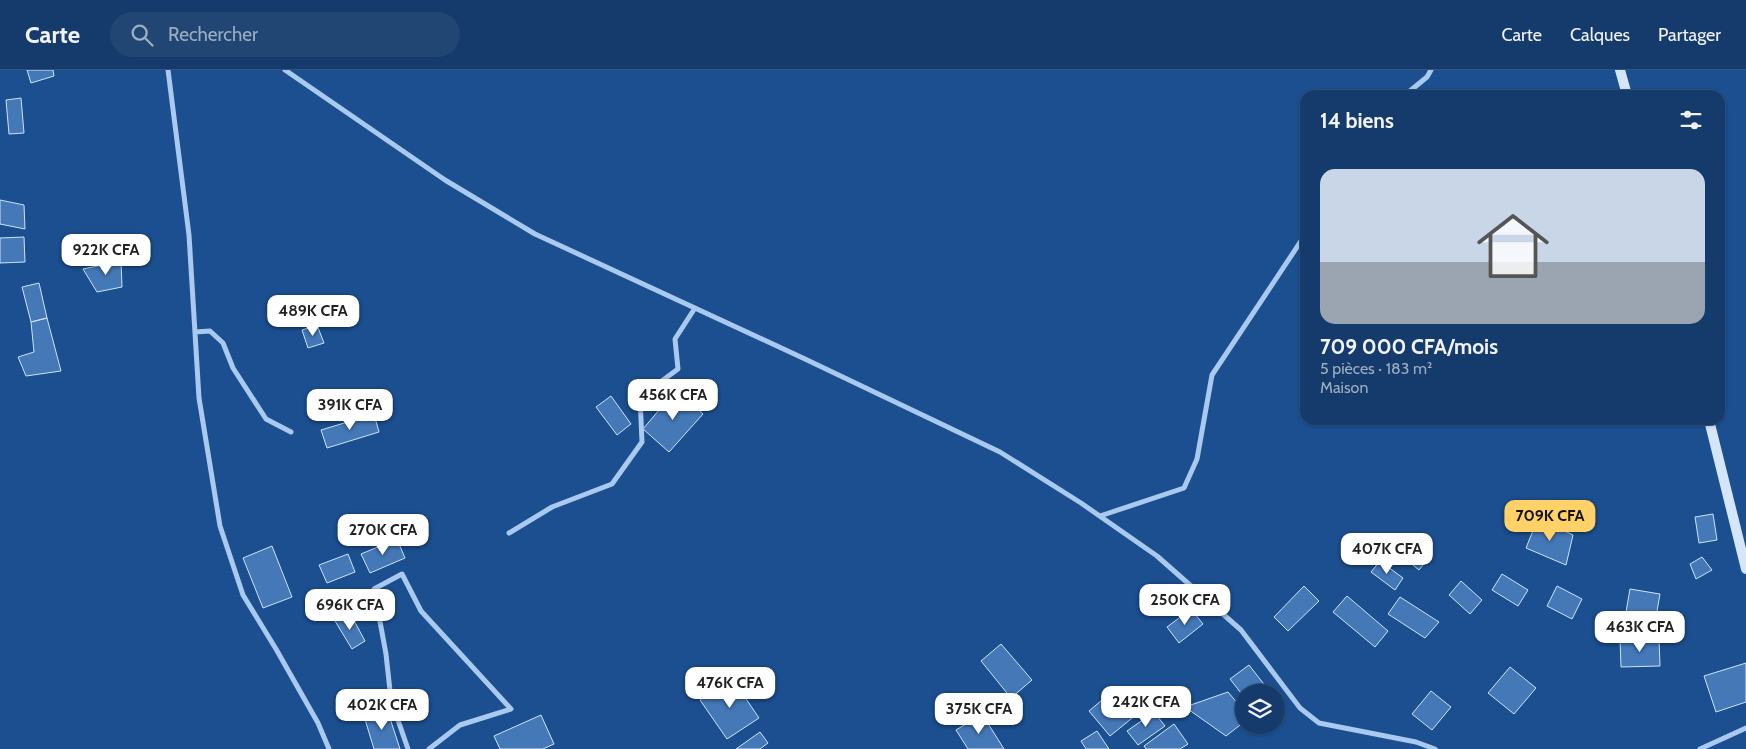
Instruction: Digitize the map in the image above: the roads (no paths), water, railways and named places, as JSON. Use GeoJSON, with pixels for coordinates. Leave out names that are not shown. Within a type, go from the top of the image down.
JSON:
{"type":"FeatureCollection","features":[{"type":"Feature","properties":{"kind":"street"},"geometry":{"type":"LineString","coordinates":[[168,70],[188,236],[199,398],[220,526],[242,596],[281,657],[318,723],[329,749]]}},
{"type":"Feature","properties":{"kind":"street"},"geometry":{"type":"LineString","coordinates":[[285,70],[445,180],[535,234],[1000,452],[1100,516],[1157,556],[1242,630],[1300,708],[1319,723],[1416,742],[1435,749]]}},
{"type":"Feature","properties":{"kind":"street"},"geometry":{"type":"LineString","coordinates":[[1411,90],[1431,70]]}},
{"type":"Feature","properties":{"kind":"street"},"geometry":{"type":"LineString","coordinates":[[1620,70],[1626,90]]}},
{"type":"Feature","properties":{"kind":"street"},"geometry":{"type":"LineString","coordinates":[[1100,516],[1184,488],[1197,459],[1212,376],[1300,243]]}},
{"type":"Feature","properties":{"kind":"street"},"geometry":{"type":"LineString","coordinates":[[509,533],[552,506],[612,484],[642,442],[640,397],[678,369],[675,340],[695,308]]}},
{"type":"Feature","properties":{"kind":"street"},"geometry":{"type":"LineString","coordinates":[[195,332],[210,331],[223,343],[233,368],[266,419],[291,432]]}},
{"type":"Feature","properties":{"kind":"street"},"geometry":{"type":"LineString","coordinates":[[1709,425],[1746,569]]}},
{"type":"Feature","properties":{"kind":"street"},"geometry":{"type":"LineString","coordinates":[[408,749],[391,700],[386,654],[374,590],[402,574],[421,611],[511,709],[460,725],[429,749]]}},
{"type":"Feature","properties":{"kind":"street"},"geometry":{"type":"LineString","coordinates":[[1700,749],[1746,728]]}}]}
